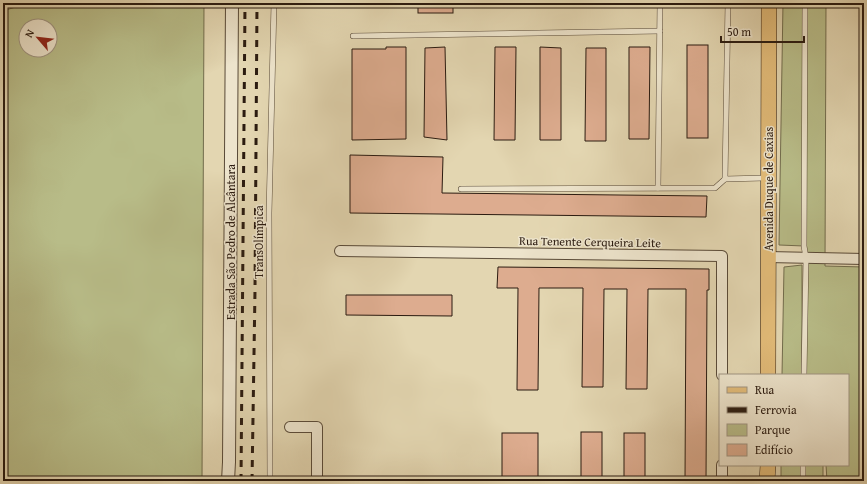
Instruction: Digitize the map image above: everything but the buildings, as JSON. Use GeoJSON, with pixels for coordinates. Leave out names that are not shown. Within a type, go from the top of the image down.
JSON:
{"type":"FeatureCollection","features":[{"type":"Feature","properties":{"kind":"main road","name":"Avenida Duque de Caxias"},"geometry":{"type":"LineString","coordinates":[[768,374],[769,3]]}},
{"type":"Feature","properties":{"kind":"main road"},"geometry":{"type":"LineString","coordinates":[[768,466],[768,481]]}},
{"type":"Feature","properties":{"kind":"street","name":"Estrada São Pedro de Alcântara"},"geometry":{"type":"LineString","coordinates":[[228,481],[232,3]]}},
{"type":"Feature","properties":{"kind":"street","name":"Rua Tenente Cerqueira Leite"},"geometry":{"type":"LineString","coordinates":[[340,251],[722,256],[722,374]]}},
{"type":"Feature","properties":{"kind":"street"},"geometry":{"type":"LineString","coordinates":[[768,257],[864,259]]}},
{"type":"Feature","properties":{"kind":"street"},"geometry":{"type":"LineString","coordinates":[[290,427],[317,427],[316,481]]}},
{"type":"Feature","properties":{"kind":"street"},"geometry":{"type":"LineString","coordinates":[[722,466],[722,481]]}},
{"type":"Feature","properties":{"kind":"lane","name":"TransOlímpica"},"geometry":{"type":"LineString","coordinates":[[270,481],[269,213],[274,3]]}},
{"type":"Feature","properties":{"kind":"lane"},"geometry":{"type":"LineString","coordinates":[[658,188],[660,3]]}},
{"type":"Feature","properties":{"kind":"lane"},"geometry":{"type":"LineString","coordinates":[[725,179],[728,3]]}},
{"type":"Feature","properties":{"kind":"lane"},"geometry":{"type":"LineString","coordinates":[[804,374],[806,258],[804,246],[805,3]]}},
{"type":"Feature","properties":{"kind":"lane"},"geometry":{"type":"LineString","coordinates":[[353,36],[660,31]]}},
{"type":"Feature","properties":{"kind":"lane"},"geometry":{"type":"LineString","coordinates":[[461,189],[716,188],[725,179],[768,178]]}},
{"type":"Feature","properties":{"kind":"lane"},"geometry":{"type":"LineString","coordinates":[[803,466],[803,481]]}},
{"type":"Feature","properties":{"kind":"green space"},"geometry":{"type":"Polygon","coordinates":[[[28,3],[204,3],[202,481],[3,481],[3,11],[28,3]]]}},
{"type":"Feature","properties":{"kind":"green space"},"geometry":{"type":"Polygon","coordinates":[[[783,3],[826,3],[825,266],[864,267],[864,481],[827,481],[826,466],[849,466],[849,374],[804,374],[804,246],[779,245],[783,3]]]}},
{"type":"Feature","properties":{"kind":"green space"},"geometry":{"type":"Polygon","coordinates":[[[802,265],[802,374],[782,374],[784,267],[802,265]]]}},
{"type":"Feature","properties":{"kind":"green space"},"geometry":{"type":"Polygon","coordinates":[[[781,466],[823,466],[823,481],[781,481],[781,466]]]}},
{"type":"Feature","properties":{"kind":"railway"},"geometry":{"type":"LineString","coordinates":[[241,481],[245,3]]}},
{"type":"Feature","properties":{"kind":"railway"},"geometry":{"type":"LineString","coordinates":[[252,481],[257,3]]}}]}
